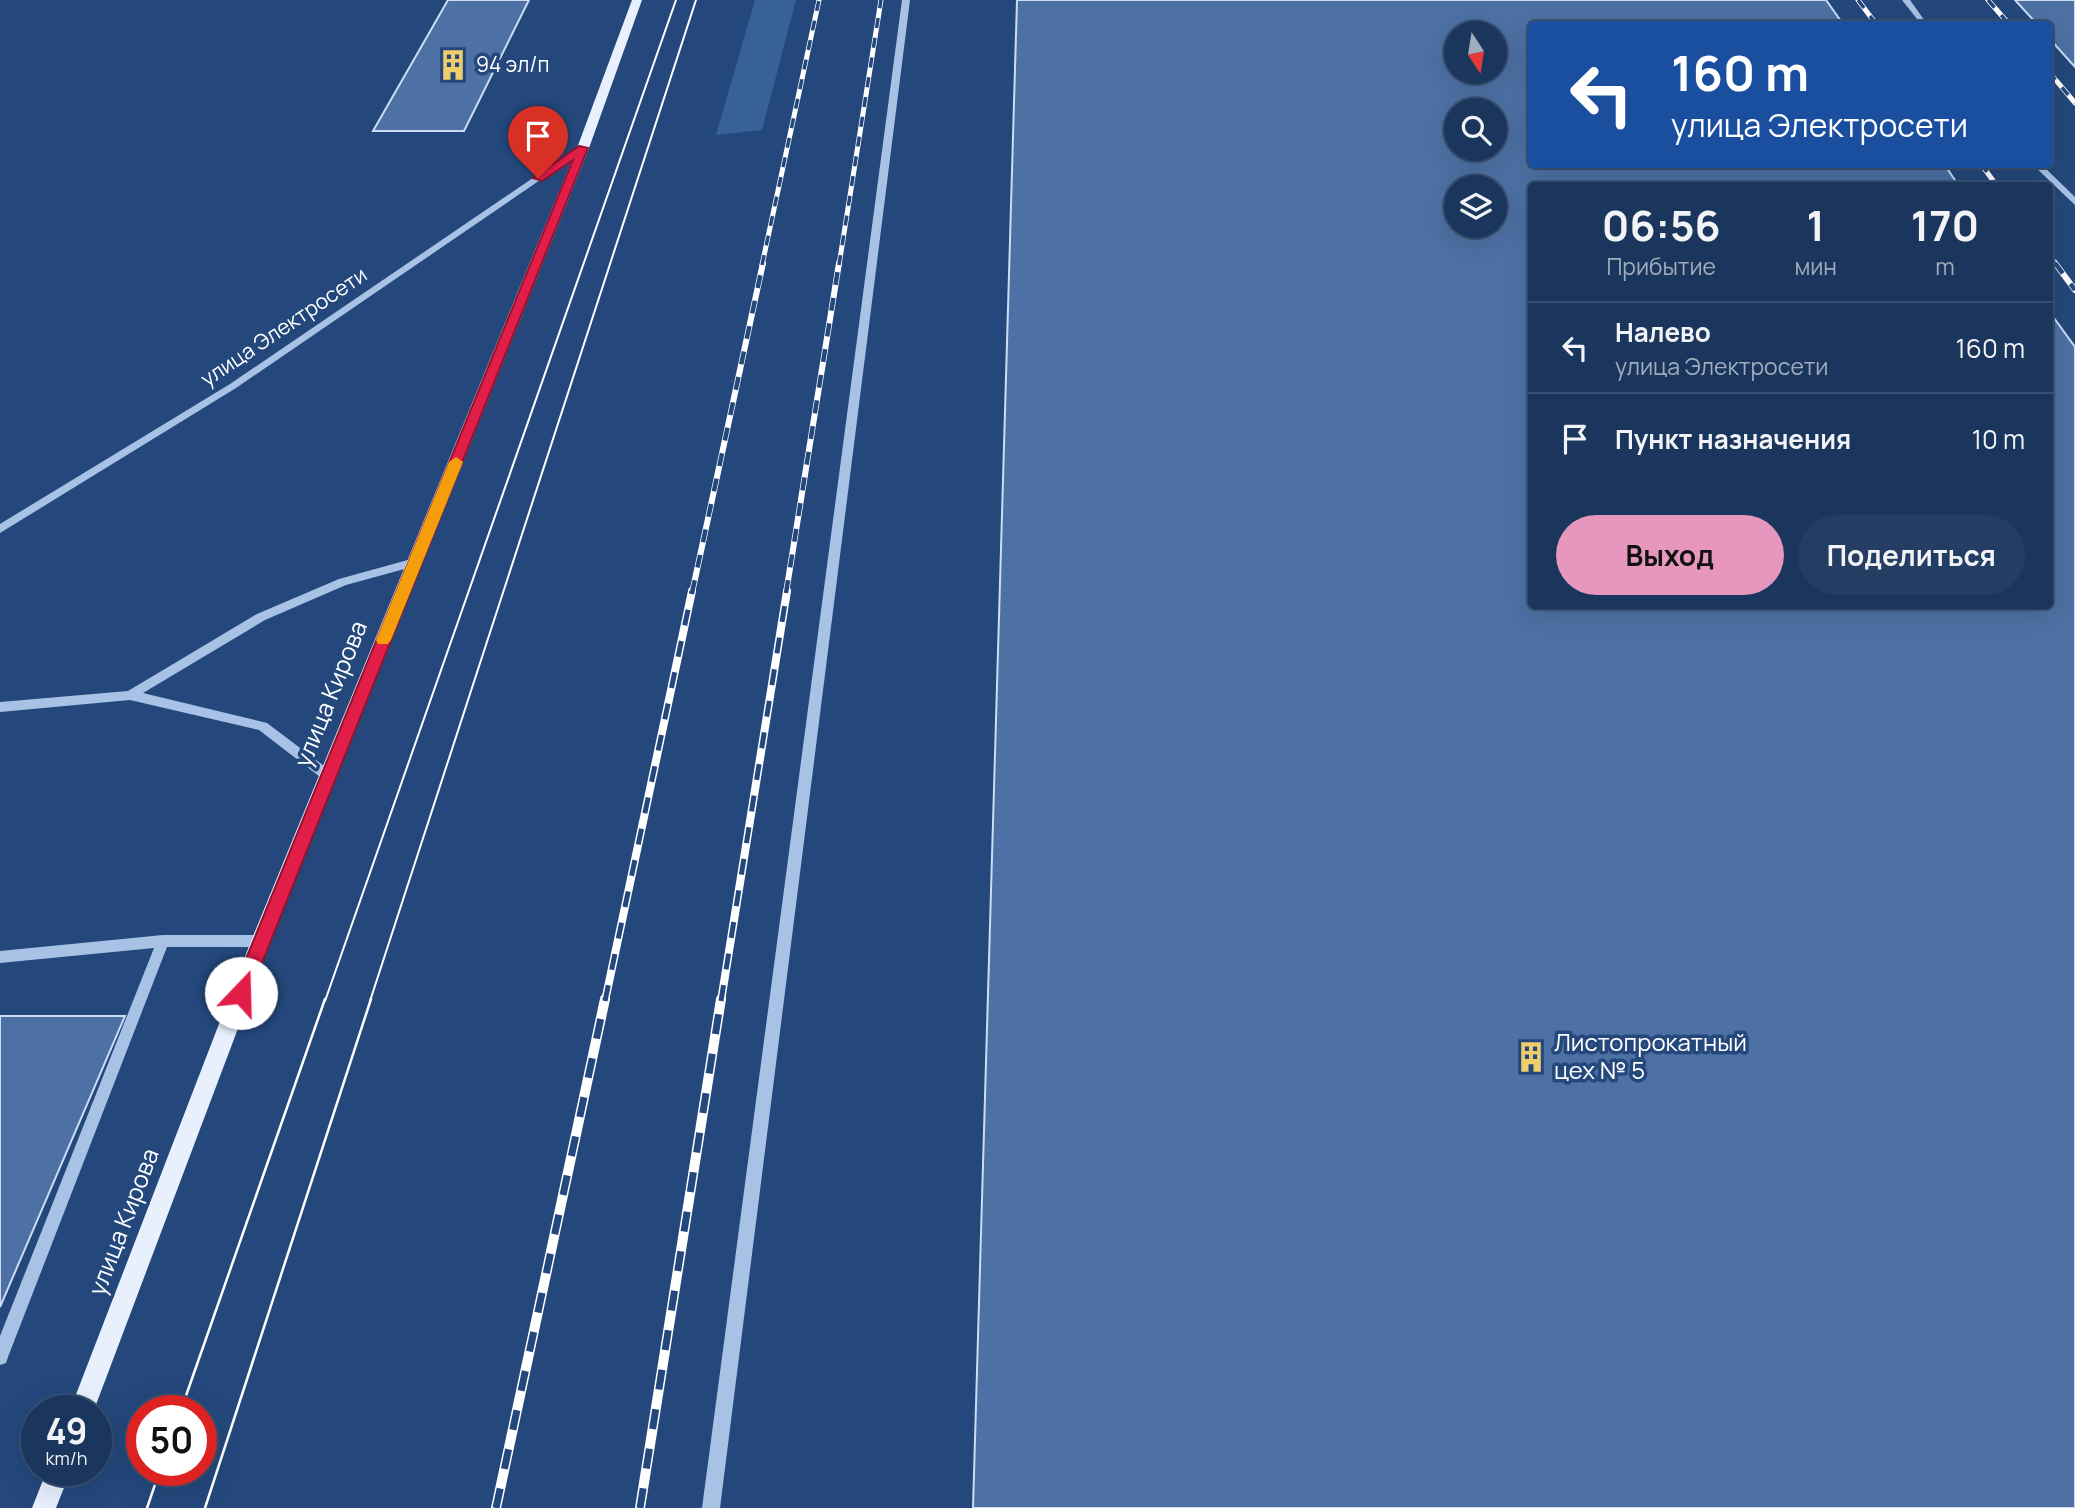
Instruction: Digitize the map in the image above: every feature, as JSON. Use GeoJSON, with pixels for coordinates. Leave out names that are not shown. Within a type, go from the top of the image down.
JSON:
{"type":"FeatureCollection","features":[{"type":"Feature","properties":{"kind":"main road","name":"улица Кирова"},"geometry":{"type":"LineString","coordinates":[[88,1395],[261,941],[583,148],[637,0]]}},
{"type":"Feature","properties":{"kind":"main road"},"geometry":{"type":"LineString","coordinates":[[44,1508],[53,1486]]}},
{"type":"Feature","properties":{"kind":"street"},"geometry":{"type":"LineString","coordinates":[[711,1508],[906,0]]}},
{"type":"Feature","properties":{"kind":"street"},"geometry":{"type":"LineString","coordinates":[[1906,0],[1922,21]]}},
{"type":"Feature","properties":{"kind":"street","name":"улица Электросети"},"geometry":{"type":"LineString","coordinates":[[0,529],[233,386],[583,148]]}},
{"type":"Feature","properties":{"kind":"street"},"geometry":{"type":"LineString","coordinates":[[130,695],[261,617],[343,582],[415,562]]}},
{"type":"Feature","properties":{"kind":"street"},"geometry":{"type":"LineString","coordinates":[[0,707],[130,695],[262,726],[328,776]]}},
{"type":"Feature","properties":{"kind":"street"},"geometry":{"type":"LineString","coordinates":[[0,957],[163,941],[261,941]]}},
{"type":"Feature","properties":{"kind":"street"},"geometry":{"type":"LineString","coordinates":[[0,1357],[163,941]]}},
{"type":"Feature","properties":{"kind":"lane"},"geometry":{"type":"LineString","coordinates":[[2040,168],[2075,202]]}},
{"type":"Feature","properties":{"kind":"shaded area"},"geometry":{"type":"Polygon","coordinates":[[[755,0],[796,0],[762,130],[716,135],[755,0]]]}},
{"type":"Feature","properties":{"kind":"building","name":"94 эл/п"},"geometry":{"type":"Polygon","coordinates":[[[448,0],[529,0],[464,131],[373,131],[448,0]]]}},
{"type":"Feature","properties":{"kind":"building","name":"Листопрокатный цех № 5"},"geometry":{"type":"Polygon","coordinates":[[[1017,0],[1826,0],[1841,21],[1528,21],[1528,168],[1947,168],[1956,182],[1528,182],[1528,609],[2053,609],[2053,317],[2075,347],[2075,1508],[973,1508],[1017,0]]]}},
{"type":"Feature","properties":{"kind":"building"},"geometry":{"type":"Polygon","coordinates":[[[2015,0],[2075,0],[2075,67],[2053,42],[2053,21],[2034,21],[2015,0]]]}},
{"type":"Feature","properties":{"kind":"building"},"geometry":{"type":"Polygon","coordinates":[[[0,1016],[125,1016],[0,1307],[0,1016]]]}},
{"type":"Feature","properties":{"kind":"tram line"},"geometry":{"type":"LineString","coordinates":[[325,1001],[676,0]]}},
{"type":"Feature","properties":{"kind":"tram line"},"geometry":{"type":"LineString","coordinates":[[370,1001],[696,0]]}},
{"type":"Feature","properties":{"kind":"tram line"},"geometry":{"type":"LineString","coordinates":[[186,1395],[325,999]]}},
{"type":"Feature","properties":{"kind":"tram line"},"geometry":{"type":"LineString","coordinates":[[205,1508],[371,999]]}},
{"type":"Feature","properties":{"kind":"tram line"},"geometry":{"type":"LineString","coordinates":[[147,1508],[155,1486]]}},
{"type":"Feature","properties":{"kind":"railway"},"geometry":{"type":"LineString","coordinates":[[762,265],[819,0]]}},
{"type":"Feature","properties":{"kind":"railway"},"geometry":{"type":"LineString","coordinates":[[839,265],[881,0]]}},
{"type":"Feature","properties":{"kind":"railway"},"geometry":{"type":"LineString","coordinates":[[1858,0],[1874,21]]}},
{"type":"Feature","properties":{"kind":"railway"},"geometry":{"type":"LineString","coordinates":[[1988,0],[2006,21]]}},
{"type":"Feature","properties":{"kind":"railway"},"geometry":{"type":"LineString","coordinates":[[2053,77],[2075,103]]}},
{"type":"Feature","properties":{"kind":"railway"},"geometry":{"type":"LineString","coordinates":[[1984,168],[1994,182]]}},
{"type":"Feature","properties":{"kind":"railway"},"geometry":{"type":"LineString","coordinates":[[2053,261],[2056,265]]}},
{"type":"Feature","properties":{"kind":"railway"},"geometry":{"type":"LineString","coordinates":[[692,593],[763,263]]}},
{"type":"Feature","properties":{"kind":"railway"},"geometry":{"type":"LineString","coordinates":[[786,593],[839,263]]}},
{"type":"Feature","properties":{"kind":"railway"},"geometry":{"type":"LineString","coordinates":[[2055,263],[2075,290]]}},
{"type":"Feature","properties":{"kind":"railway"},"geometry":{"type":"LineString","coordinates":[[605,1001],[692,591]]}},
{"type":"Feature","properties":{"kind":"railway"},"geometry":{"type":"LineString","coordinates":[[721,1001],[787,591]]}},
{"type":"Feature","properties":{"kind":"railway"},"geometry":{"type":"LineString","coordinates":[[496,1508],[605,999]]}},
{"type":"Feature","properties":{"kind":"railway"},"geometry":{"type":"LineString","coordinates":[[640,1508],[721,999]]}},
{"type":"Feature","properties":{"kind":"slow traffic"},"geometry":{"type":"LineString","coordinates":[[383,640],[456,462]]}},
{"type":"Feature","properties":{"kind":"place","name":"94 эл/п"},"geometry":{"type":"Point","coordinates":[453,65]}},
{"type":"Feature","properties":{"kind":"place","name":"Листопрокатный цех № 5"},"geometry":{"type":"Point","coordinates":[1531,1057]}},
{"type":"Feature","properties":{"kind":"route"},"geometry":{"type":"LineString","coordinates":[[241,993],[583,148],[538,178]]}}]}
